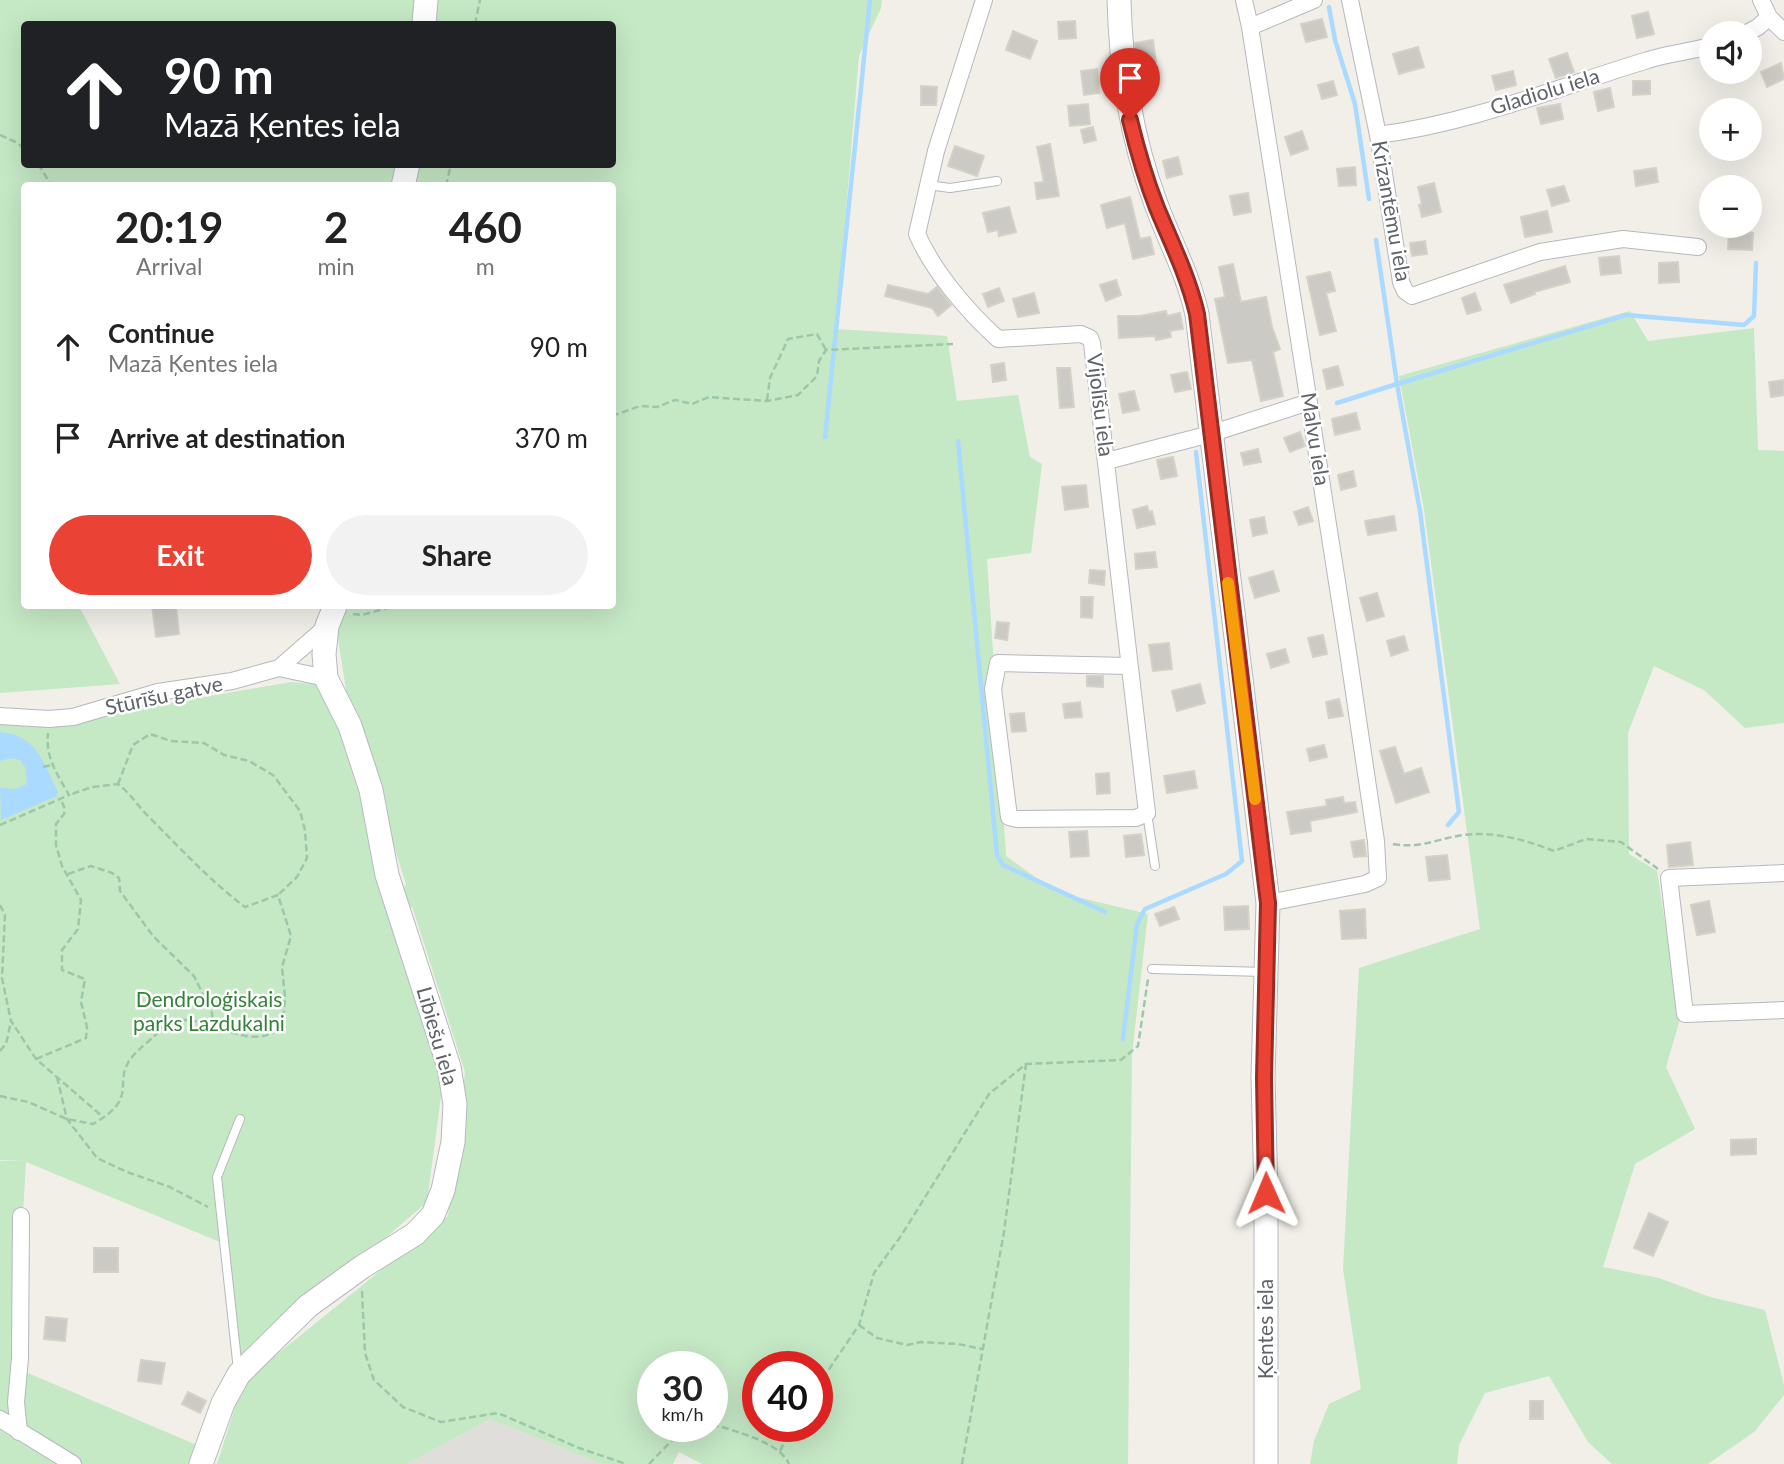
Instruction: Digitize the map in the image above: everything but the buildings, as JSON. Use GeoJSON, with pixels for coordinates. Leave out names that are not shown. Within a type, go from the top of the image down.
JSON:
{"type":"FeatureCollection","features":[{"type":"Feature","properties":{"kind":"street"},"geometry":{"type":"LineString","coordinates":[[424,21],[426,0]]}},
{"type":"Feature","properties":{"kind":"street","name":"Vijolīšu iela"},"geometry":{"type":"LineString","coordinates":[[984,0],[946,119],[917,234],[923,248],[962,300],[998,339],[1081,334],[1092,342],[1147,813]]}},
{"type":"Feature","properties":{"kind":"street","name":"Ķentes iela"},"geometry":{"type":"LineString","coordinates":[[1119,0],[1130,120],[1157,207],[1192,292],[1197,314],[1268,903],[1264,1078],[1266,1464]]}},
{"type":"Feature","properties":{"kind":"street","name":"Malvu iela"},"geometry":{"type":"LineString","coordinates":[[1244,0],[1376,841],[1379,885],[1365,884],[1268,903]]}},
{"type":"Feature","properties":{"kind":"street"},"geometry":{"type":"LineString","coordinates":[[1250,27],[1314,0]]}},
{"type":"Feature","properties":{"kind":"street","name":"Krizantēmu iela"},"geometry":{"type":"LineString","coordinates":[[1350,0],[1378,135],[1401,282],[1405,291],[1412,296],[1540,252],[1623,239],[1698,247]]}},
{"type":"Feature","properties":{"kind":"street"},"geometry":{"type":"LineString","coordinates":[[1761,0],[1769,17],[1784,32]]}},
{"type":"Feature","properties":{"kind":"street"},"geometry":{"type":"LineString","coordinates":[[1762,23],[1769,17]]}},
{"type":"Feature","properties":{"kind":"street","name":"Gladiolu iela"},"geometry":{"type":"LineString","coordinates":[[1378,135],[1407,131],[1541,96],[1652,59],[1699,48]]}},
{"type":"Feature","properties":{"kind":"street"},"geometry":{"type":"LineString","coordinates":[[1107,461],[1210,434],[1309,402]]}},
{"type":"Feature","properties":{"kind":"street"},"geometry":{"type":"LineString","coordinates":[[279,668],[332,613]]}},
{"type":"Feature","properties":{"kind":"street","name":"Lībiešu iela"},"geometry":{"type":"LineString","coordinates":[[201,1464],[223,1403],[239,1374],[308,1306],[362,1267],[415,1234],[433,1215],[443,1190],[453,1142],[455,1104],[449,1067],[387,875],[371,790],[350,726],[326,678],[324,654],[332,613]]}},
{"type":"Feature","properties":{"kind":"street"},"geometry":{"type":"LineString","coordinates":[[1129,666],[998,663],[993,689],[1009,817],[1136,818],[1147,813]]}},
{"type":"Feature","properties":{"kind":"street","name":"Stūrīšu gatve"},"geometry":{"type":"LineString","coordinates":[[0,716],[49,719],[73,717],[158,692],[232,681],[279,668],[326,678]]}},
{"type":"Feature","properties":{"kind":"street"},"geometry":{"type":"LineString","coordinates":[[1784,873],[1669,878],[1685,1014],[1784,1010]]}},
{"type":"Feature","properties":{"kind":"street"},"geometry":{"type":"LineString","coordinates":[[19,1432],[16,1402],[20,1358],[21,1216]]}},
{"type":"Feature","properties":{"kind":"street"},"geometry":{"type":"LineString","coordinates":[[0,1419],[73,1464]]}},
{"type":"Feature","properties":{"kind":"lane"},"geometry":{"type":"LineString","coordinates":[[928,185],[950,188],[997,181]]}},
{"type":"Feature","properties":{"kind":"lane","name":"Vijolīšu iela"},"geometry":{"type":"LineString","coordinates":[[1147,813],[1155,866]]}},
{"type":"Feature","properties":{"kind":"lane"},"geometry":{"type":"LineString","coordinates":[[1152,969],[1267,972]]}},
{"type":"Feature","properties":{"kind":"lane"},"geometry":{"type":"LineString","coordinates":[[239,1374],[217,1177],[240,1119]]}},
{"type":"Feature","properties":{"kind":"path"},"geometry":{"type":"LineString","coordinates":[[476,21],[480,0]]}},
{"type":"Feature","properties":{"kind":"path"},"geometry":{"type":"LineString","coordinates":[[0,135],[21,146]]}},
{"type":"Feature","properties":{"kind":"path"},"geometry":{"type":"LineString","coordinates":[[767,401],[770,378],[788,339],[817,334],[827,349]]}},
{"type":"Feature","properties":{"kind":"path"},"geometry":{"type":"LineString","coordinates":[[827,349],[953,344]]}},
{"type":"Feature","properties":{"kind":"path"},"geometry":{"type":"LineString","coordinates":[[616,415],[640,406],[657,407],[675,400],[692,404],[709,397],[767,401],[798,395],[817,376],[819,361],[827,349]]}},
{"type":"Feature","properties":{"kind":"path"},"geometry":{"type":"LineString","coordinates":[[332,613],[362,615],[385,609]]}},
{"type":"Feature","properties":{"kind":"path"},"geometry":{"type":"LineString","coordinates":[[49,719],[47,745],[52,765],[69,795]]}},
{"type":"Feature","properties":{"kind":"path"},"geometry":{"type":"LineString","coordinates":[[1,825],[69,795],[92,787],[118,784],[130,793],[145,813],[212,883],[245,907],[278,895],[297,877],[307,858],[300,811],[272,775],[249,761],[224,755],[204,743],[172,741],[150,734],[133,745],[118,784]]}},
{"type":"Feature","properties":{"kind":"path"},"geometry":{"type":"LineString","coordinates":[[43,767],[52,765]]}},
{"type":"Feature","properties":{"kind":"path"},"geometry":{"type":"LineString","coordinates":[[36,1059],[86,1038],[87,1027],[81,1002],[85,979],[62,970],[62,950],[78,929],[81,900],[66,874],[56,845],[55,831],[65,809],[61,800]]}},
{"type":"Feature","properties":{"kind":"path"},"geometry":{"type":"LineString","coordinates":[[1376,841],[1410,847],[1465,835],[1521,838],[1554,851],[1586,839],[1621,842],[1646,858],[1669,878]]}},
{"type":"Feature","properties":{"kind":"path"},"geometry":{"type":"LineString","coordinates":[[66,874],[91,866],[119,878],[120,891],[153,936],[194,976],[212,1013],[213,1025]]}},
{"type":"Feature","properties":{"kind":"path"},"geometry":{"type":"LineString","coordinates":[[0,1096],[28,1102],[67,1119],[93,1124],[112,1111],[122,1096],[124,1070],[131,1056],[169,1023],[183,1020],[213,1025],[239,1034],[270,1036],[283,1024],[285,997],[282,967],[291,936],[278,895]]}},
{"type":"Feature","properties":{"kind":"path"},"geometry":{"type":"LineString","coordinates":[[0,905],[5,915],[2,978],[11,1021],[36,1059],[104,1118]]}},
{"type":"Feature","properties":{"kind":"path"},"geometry":{"type":"LineString","coordinates":[[833,1363],[859,1325],[874,1273],[901,1236],[989,1094],[1026,1064],[1121,1060],[1138,1046],[1147,982],[1152,969]]}},
{"type":"Feature","properties":{"kind":"path"},"geometry":{"type":"LineString","coordinates":[[0,1051],[6,1044],[11,1021]]}},
{"type":"Feature","properties":{"kind":"path"},"geometry":{"type":"LineString","coordinates":[[962,1464],[1004,1232],[1026,1064]]}},
{"type":"Feature","properties":{"kind":"path"},"geometry":{"type":"LineString","coordinates":[[57,1077],[67,1119],[97,1158],[188,1195],[208,1207],[224,1230]]}},
{"type":"Feature","properties":{"kind":"path"},"geometry":{"type":"LineString","coordinates":[[362,1267],[365,1353],[374,1380],[403,1407],[441,1422],[498,1413],[579,1448],[626,1464]]}},
{"type":"Feature","properties":{"kind":"path"},"geometry":{"type":"LineString","coordinates":[[859,1325],[877,1338],[907,1345],[921,1342],[958,1344],[982,1349]]}},
{"type":"Feature","properties":{"kind":"path"},"geometry":{"type":"LineString","coordinates":[[728,1429],[779,1451],[789,1464]]}},
{"type":"Feature","properties":{"kind":"path"},"geometry":{"type":"LineString","coordinates":[[649,1464],[670,1442]]}},
{"type":"Feature","properties":{"kind":"path"},"geometry":{"type":"LineString","coordinates":[[779,1451],[784,1442]]}},
{"type":"Feature","properties":{"kind":"shaded area"},"geometry":{"type":"Polygon","coordinates":[[[490,1419],[602,1464],[407,1464],[490,1419]]]}},
{"type":"Feature","properties":{"kind":"green space","name":"Dendroloģiskais parks Lazdukalni"},"geometry":{"type":"Polygon","coordinates":[[[0,0],[882,0],[881,8],[859,56],[836,329],[947,336],[957,401],[1018,395],[1030,457],[1042,464],[1031,553],[987,559],[1006,856],[1056,892],[1148,914],[1132,1054],[1128,1464],[702,1464],[679,1452],[673,1464],[602,1464],[490,1419],[407,1464],[217,1464],[243,1382],[448,1216],[465,1072],[412,906],[401,929],[445,1066],[427,1202],[233,1369],[220,1242],[26,1162],[14,1367],[199,1446],[207,1464],[0,1464],[0,1161],[24,1161],[0,1160],[0,720],[60,722],[291,682],[324,685],[395,907],[406,884],[348,702],[337,633],[347,609],[616,609],[616,182],[21,182],[21,609],[81,609],[120,684],[0,693],[0,0]]]}},
{"type":"Feature","properties":{"kind":"green space"},"geometry":{"type":"Polygon","coordinates":[[[1630,311],[1648,341],[1754,328],[1758,450],[1784,451],[1784,723],[1745,728],[1704,690],[1654,666],[1628,733],[1629,854],[1657,871],[1680,1019],[1666,1067],[1695,1129],[1635,1164],[1603,1267],[1659,1278],[1710,1297],[1765,1310],[1784,1385],[1784,1395],[1754,1432],[1708,1464],[1612,1464],[1588,1442],[1549,1376],[1485,1393],[1459,1445],[1457,1464],[1310,1464],[1314,1441],[1329,1404],[1361,1389],[1343,1269],[1359,968],[1480,929],[1424,510],[1399,376],[1630,311]]]}},
{"type":"Feature","properties":{"kind":"water"},"geometry":{"type":"Polygon","coordinates":[[[0,732],[13,734],[31,745],[58,792],[57,796],[1,820],[0,788],[15,789],[27,784],[25,767],[20,760],[11,758],[0,761],[0,732]]]}},
{"type":"Feature","properties":{"kind":"waterway"},"geometry":{"type":"LineString","coordinates":[[825,437],[870,0]]}},
{"type":"Feature","properties":{"kind":"waterway"},"geometry":{"type":"LineString","coordinates":[[1329,7],[1335,40],[1355,104],[1369,199]]}},
{"type":"Feature","properties":{"kind":"waterway"},"geometry":{"type":"LineString","coordinates":[[1337,403],[1397,384],[1376,240]]}},
{"type":"Feature","properties":{"kind":"waterway"},"geometry":{"type":"LineString","coordinates":[[1448,825],[1459,812],[1420,511],[1397,384],[1626,315],[1744,325],[1754,316],[1756,263]]}},
{"type":"Feature","properties":{"kind":"waterway"},"geometry":{"type":"LineString","coordinates":[[958,441],[997,855],[1003,865],[1105,912]]}},
{"type":"Feature","properties":{"kind":"waterway"},"geometry":{"type":"LineString","coordinates":[[1123,1039],[1137,924],[1145,909],[1226,874],[1242,861],[1196,452]]}},
{"type":"Feature","properties":{"kind":"slow traffic"},"geometry":{"type":"LineString","coordinates":[[1228,583],[1255,799]]}},
{"type":"Feature","properties":{"kind":"route"},"geometry":{"type":"LineString","coordinates":[[1130,120],[1157,207],[1183,265],[1197,314],[1268,903],[1264,1078],[1266,1193]]}}]}
